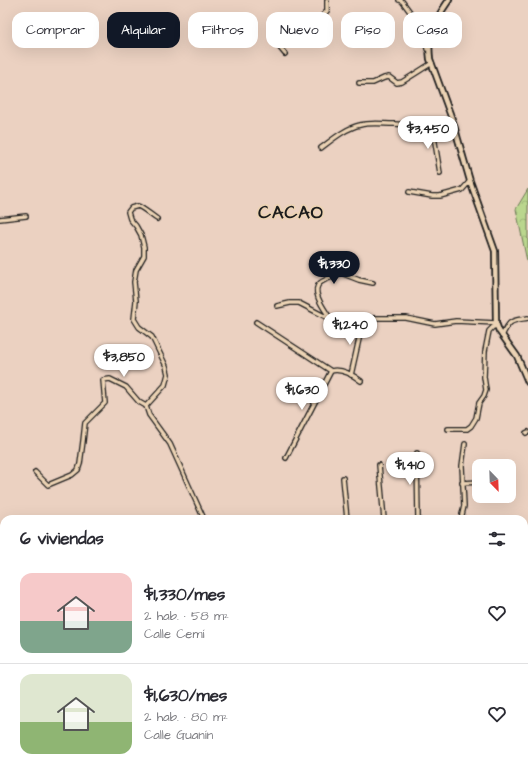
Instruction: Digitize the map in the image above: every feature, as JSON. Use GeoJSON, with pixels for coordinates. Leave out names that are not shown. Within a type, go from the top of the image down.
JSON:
{"type":"FeatureCollection","features":[{"type":"Feature","properties":{"kind":"street"},"geometry":{"type":"LineString","coordinates":[[285,54],[280,48],[292,33],[300,27],[320,18],[327,11],[327,0]]}},
{"type":"Feature","properties":{"kind":"street"},"geometry":{"type":"LineString","coordinates":[[399,0],[402,1],[416,20],[424,26],[430,59],[453,122],[470,181],[495,251],[496,324],[502,336],[517,356],[528,382]]}},
{"type":"Feature","properties":{"kind":"street"},"geometry":{"type":"LineString","coordinates":[[430,59],[429,51],[431,34],[448,0]]}},
{"type":"Feature","properties":{"kind":"street"},"geometry":{"type":"LineString","coordinates":[[359,83],[373,83],[384,78],[389,78],[397,83],[402,82],[430,59]]}},
{"type":"Feature","properties":{"kind":"street"},"geometry":{"type":"LineString","coordinates":[[321,148],[337,136],[360,125],[432,124],[453,122]]}},
{"type":"Feature","properties":{"kind":"street"},"geometry":{"type":"LineString","coordinates":[[432,124],[440,173]]}},
{"type":"Feature","properties":{"kind":"street"},"geometry":{"type":"LineString","coordinates":[[410,192],[440,196],[462,190],[470,181]]}},
{"type":"Feature","properties":{"kind":"street"},"geometry":{"type":"LineString","coordinates":[[146,406],[165,385],[168,374],[166,366],[152,337],[139,327],[134,318],[136,301],[134,282],[136,270],[144,256],[144,247],[141,235],[130,218],[128,212],[131,208],[138,206],[142,207],[157,219]]}},
{"type":"Feature","properties":{"kind":"street"},"geometry":{"type":"LineString","coordinates":[[0,219],[26,216]]}},
{"type":"Feature","properties":{"kind":"street"},"geometry":{"type":"LineString","coordinates":[[330,319],[317,295],[317,288],[320,284],[341,273],[359,280],[373,283]]}},
{"type":"Feature","properties":{"kind":"street"},"geometry":{"type":"LineString","coordinates":[[276,306],[299,303],[330,319],[340,322],[363,321],[374,318],[406,318],[435,324],[456,321],[496,324]]}},
{"type":"Feature","properties":{"kind":"street"},"geometry":{"type":"LineString","coordinates":[[502,336],[512,321],[528,318]]}},
{"type":"Feature","properties":{"kind":"street"},"geometry":{"type":"LineString","coordinates":[[351,374],[363,321]]}},
{"type":"Feature","properties":{"kind":"street"},"geometry":{"type":"LineString","coordinates":[[256,322],[331,371]]}},
{"type":"Feature","properties":{"kind":"street"},"geometry":{"type":"LineString","coordinates":[[448,429],[467,429],[476,418],[479,403],[486,390],[484,377],[485,351],[490,331],[496,324]]}},
{"type":"Feature","properties":{"kind":"street"},"geometry":{"type":"LineString","coordinates":[[286,458],[331,371],[336,369],[351,374],[361,381]]}},
{"type":"Feature","properties":{"kind":"street"},"geometry":{"type":"LineString","coordinates":[[35,472],[48,485],[72,475],[78,470],[85,423],[105,403],[103,380],[110,379],[126,387],[139,402],[146,406],[149,415],[170,444],[202,515]]}},
{"type":"Feature","properties":{"kind":"street"},"geometry":{"type":"LineString","coordinates":[[462,515],[464,506],[462,466],[465,444]]}},
{"type":"Feature","properties":{"kind":"street"},"geometry":{"type":"LineString","coordinates":[[417,454],[418,515]]}},
{"type":"Feature","properties":{"kind":"street"},"geometry":{"type":"LineString","coordinates":[[379,465],[384,515]]}},
{"type":"Feature","properties":{"kind":"street"},"geometry":{"type":"LineString","coordinates":[[343,478],[347,515]]}},
{"type":"Feature","properties":{"kind":"street"},"geometry":{"type":"LineString","coordinates":[[462,483],[472,482]]}},
{"type":"Feature","properties":{"kind":"green space"},"geometry":{"type":"Polygon","coordinates":[[[528,189],[528,266],[516,209],[528,189]]]}},
{"type":"Feature","properties":{"kind":"district","name":"CACAO"},"geometry":{"type":"Point","coordinates":[291,212]}}]}
